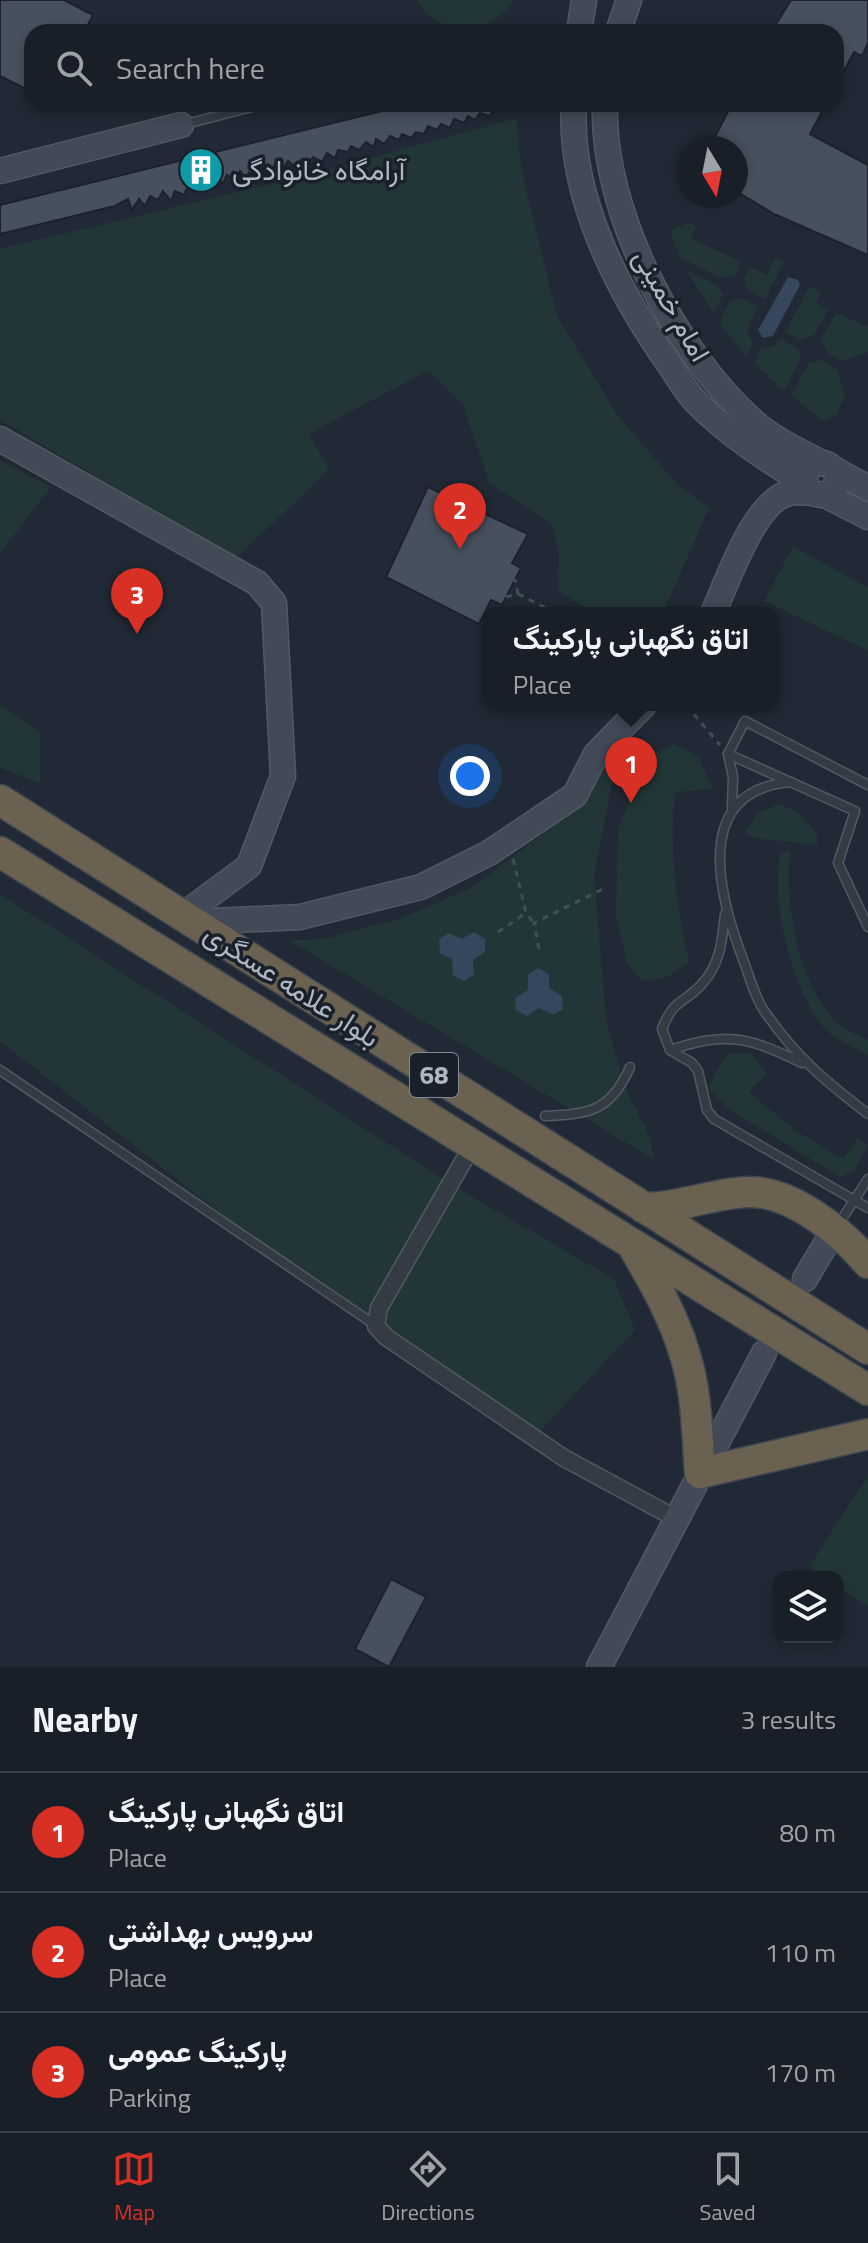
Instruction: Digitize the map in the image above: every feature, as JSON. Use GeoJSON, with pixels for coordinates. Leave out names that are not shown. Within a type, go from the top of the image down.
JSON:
{"type":"FeatureCollection","features":[{"type":"Feature","properties":{"kind":"highway","name":"بلوار علامه عسگری"},"geometry":{"type":"LineString","coordinates":[[9,806],[868,1349]]}},
{"type":"Feature","properties":{"kind":"highway"},"geometry":{"type":"LineString","coordinates":[[0,850],[14,842],[20,833],[9,806]]}},
{"type":"Feature","properties":{"kind":"highway","name":"بلوار علامه عسگری"},"geometry":{"type":"LineString","coordinates":[[0,850],[868,1390]]}},
{"type":"Feature","properties":{"kind":"highway"},"geometry":{"type":"LineString","coordinates":[[644,1208],[665,1208],[749,1192],[773,1194],[799,1204],[854,1247],[868,1263]]}},
{"type":"Feature","properties":{"kind":"highway"},"geometry":{"type":"LineString","coordinates":[[631,1243],[665,1303],[686,1356],[696,1412],[700,1473],[868,1434]]}},
{"type":"Feature","properties":{"kind":"street"},"geometry":{"type":"LineString","coordinates":[[580,24],[584,0]]}},
{"type":"Feature","properties":{"kind":"street"},"geometry":{"type":"LineString","coordinates":[[621,24],[629,0]]}},
{"type":"Feature","properties":{"kind":"street","name":"امام خمینی"},"geometry":{"type":"LineString","coordinates":[[575,112],[580,173],[597,231],[623,289],[654,343],[695,401],[747,447],[814,490],[868,517]]}},
{"type":"Feature","properties":{"kind":"street","name":"امام خمینی"},"geometry":{"type":"LineString","coordinates":[[605,112],[604,132],[614,182],[656,289],[685,341],[756,425],[868,488]]}},
{"type":"Feature","properties":{"kind":"street"},"geometry":{"type":"LineString","coordinates":[[0,171],[181,125]]}},
{"type":"Feature","properties":{"kind":"street"},"geometry":{"type":"LineString","coordinates":[[0,439],[257,583],[274,603],[283,776],[249,866],[188,918]]}},
{"type":"Feature","properties":{"kind":"street"},"geometry":{"type":"LineString","coordinates":[[716,607],[739,556],[768,506],[787,493],[814,490],[809,468],[828,466]]}},
{"type":"Feature","properties":{"kind":"street"},"geometry":{"type":"LineString","coordinates":[[188,918],[300,917],[421,887],[508,840],[575,795],[596,754],[638,711]]}},
{"type":"Feature","properties":{"kind":"street"},"geometry":{"type":"LineString","coordinates":[[472,1146],[379,1308],[376,1326],[386,1337],[564,1458],[677,1519]]}},
{"type":"Feature","properties":{"kind":"street"},"geometry":{"type":"LineString","coordinates":[[805,1279],[833,1232]]}},
{"type":"Feature","properties":{"kind":"street"},"geometry":{"type":"LineString","coordinates":[[599,1667],[764,1353]]}},
{"type":"Feature","properties":{"kind":"lane"},"geometry":{"type":"LineString","coordinates":[[181,125],[232,112]]}},
{"type":"Feature","properties":{"kind":"lane"},"geometry":{"type":"LineString","coordinates":[[732,810],[733,777],[728,754],[745,721],[868,785]]}},
{"type":"Feature","properties":{"kind":"lane"},"geometry":{"type":"LineString","coordinates":[[728,754],[855,811],[838,863],[868,927]]}},
{"type":"Feature","properties":{"kind":"lane"},"geometry":{"type":"LineString","coordinates":[[791,782],[758,788],[744,795],[732,810],[722,834],[721,878],[725,914],[719,959],[702,985],[670,1007],[662,1029],[670,1050],[692,1063],[698,1071],[707,1110],[714,1119],[868,1208]]}},
{"type":"Feature","properties":{"kind":"lane"},"geometry":{"type":"LineString","coordinates":[[725,914],[762,1009],[805,1065]]}},
{"type":"Feature","properties":{"kind":"lane"},"geometry":{"type":"LineString","coordinates":[[670,1050],[710,1038],[742,1037],[805,1065],[868,1114]]}},
{"type":"Feature","properties":{"kind":"lane"},"geometry":{"type":"LineString","coordinates":[[545,1116],[577,1114],[605,1105],[617,1093],[630,1067]]}},
{"type":"Feature","properties":{"kind":"lane"},"geometry":{"type":"LineString","coordinates":[[0,1070],[376,1326]]}},
{"type":"Feature","properties":{"kind":"lane"},"geometry":{"type":"LineString","coordinates":[[833,1232],[868,1179]]}},
{"type":"Feature","properties":{"kind":"path"},"geometry":{"type":"LineString","coordinates":[[515,579],[518,594]]}},
{"type":"Feature","properties":{"kind":"path"},"geometry":{"type":"LineString","coordinates":[[506,597],[518,594],[544,607]]}},
{"type":"Feature","properties":{"kind":"path"},"geometry":{"type":"LineString","coordinates":[[691,711],[728,754]]}},
{"type":"Feature","properties":{"kind":"path"},"geometry":{"type":"LineString","coordinates":[[508,840],[526,913],[534,923],[539,949]]}},
{"type":"Feature","properties":{"kind":"path"},"geometry":{"type":"LineString","coordinates":[[534,923],[607,887]]}},
{"type":"Feature","properties":{"kind":"path"},"geometry":{"type":"LineString","coordinates":[[498,932],[526,913]]}},
{"type":"Feature","properties":{"kind":"shaded area"},"geometry":{"type":"Polygon","coordinates":[[[417,0],[514,0],[504,13],[487,24],[443,24],[427,13],[417,0]]]}},
{"type":"Feature","properties":{"kind":"shaded area"},"geometry":{"type":"Polygon","coordinates":[[[516,118],[523,178],[557,316],[618,416],[678,485],[709,508],[666,607],[584,607],[558,591],[559,553],[552,523],[490,484],[463,405],[429,370],[309,434],[329,470],[236,558],[0,420],[0,249],[309,175],[516,118]]]}},
{"type":"Feature","properties":{"kind":"shaded area"},"geometry":{"type":"Polygon","coordinates":[[[689,223],[696,227],[691,238],[741,262],[736,274],[722,278],[680,257],[670,231],[689,223]]]}},
{"type":"Feature","properties":{"kind":"shaded area"},"geometry":{"type":"Polygon","coordinates":[[[775,258],[784,262],[765,299],[748,291],[744,279],[750,267],[767,275],[775,258]]]}},
{"type":"Feature","properties":{"kind":"shaded area"},"geometry":{"type":"Polygon","coordinates":[[[687,271],[717,285],[723,294],[714,314],[687,271]]]}},
{"type":"Feature","properties":{"kind":"shaded area"},"geometry":{"type":"Polygon","coordinates":[[[810,287],[821,292],[816,303],[828,310],[815,334],[800,340],[785,332],[810,287]]]}},
{"type":"Feature","properties":{"kind":"shaded area"},"geometry":{"type":"Polygon","coordinates":[[[741,298],[757,307],[747,332],[753,344],[746,357],[720,323],[729,302],[741,298]]]}},
{"type":"Feature","properties":{"kind":"shaded area"},"geometry":{"type":"Polygon","coordinates":[[[837,313],[868,327],[868,352],[841,361],[827,352],[821,339],[837,313]]]}},
{"type":"Feature","properties":{"kind":"shaded area"},"geometry":{"type":"Polygon","coordinates":[[[781,339],[797,348],[801,358],[784,391],[755,363],[761,348],[773,346],[781,339]]]}},
{"type":"Feature","properties":{"kind":"shaded area"},"geometry":{"type":"Polygon","coordinates":[[[821,360],[837,370],[845,396],[837,414],[823,421],[791,395],[809,363],[821,360]]]}},
{"type":"Feature","properties":{"kind":"shaded area"},"geometry":{"type":"Polygon","coordinates":[[[0,460],[51,487],[0,553],[0,460]]]}},
{"type":"Feature","properties":{"kind":"shaded area"},"geometry":{"type":"Polygon","coordinates":[[[793,547],[868,587],[868,650],[779,607],[764,601],[793,547]]]}},
{"type":"Feature","properties":{"kind":"shaded area"},"geometry":{"type":"Polygon","coordinates":[[[0,704],[40,732],[40,783],[0,768],[0,704]]]}},
{"type":"Feature","properties":{"kind":"shaded area"},"geometry":{"type":"Polygon","coordinates":[[[623,737],[627,744],[611,789],[594,874],[606,1019],[624,1085],[651,1139],[653,1159],[290,941],[328,938],[402,918],[471,888],[568,815],[623,737]]]}},
{"type":"Feature","properties":{"kind":"shaded area"},"geometry":{"type":"Polygon","coordinates":[[[674,744],[698,757],[713,789],[675,792],[675,877],[689,962],[667,977],[642,981],[627,963],[616,916],[618,831],[644,758],[674,744]]]}},
{"type":"Feature","properties":{"kind":"shaded area"},"geometry":{"type":"Polygon","coordinates":[[[779,804],[800,814],[817,834],[817,845],[755,838],[745,833],[758,812],[779,804]]]}},
{"type":"Feature","properties":{"kind":"shaded area"},"geometry":{"type":"Polygon","coordinates":[[[781,851],[790,852],[792,918],[796,942],[812,986],[836,1022],[868,1040],[868,1055],[825,1029],[813,1012],[793,969],[778,894],[781,851]]]}},
{"type":"Feature","properties":{"kind":"shaded area"},"geometry":{"type":"Polygon","coordinates":[[[0,894],[452,1185],[614,1279],[635,1330],[537,1434],[223,1215],[0,1041],[0,894]]]}},
{"type":"Feature","properties":{"kind":"shaded area"},"geometry":{"type":"Polygon","coordinates":[[[727,1054],[751,1054],[767,1073],[749,1092],[796,1131],[843,1159],[858,1138],[868,1145],[854,1171],[840,1177],[730,1110],[708,1088],[727,1054]]]}},
{"type":"Feature","properties":{"kind":"shaded area"},"geometry":{"type":"Polygon","coordinates":[[[868,1476],[868,1606],[844,1590],[844,1571],[815,1571],[809,1567],[868,1476]]]}},
{"type":"Feature","properties":{"kind":"water"},"geometry":{"type":"Polygon","coordinates":[[[788,277],[798,280],[800,285],[773,336],[763,338],[758,330],[788,277]]]}},
{"type":"Feature","properties":{"kind":"water"},"geometry":{"type":"Polygon","coordinates":[[[474,932],[485,939],[485,952],[473,960],[474,975],[464,981],[453,975],[452,959],[440,953],[439,939],[449,933],[462,939],[474,932]]]}},
{"type":"Feature","properties":{"kind":"water"},"geometry":{"type":"Polygon","coordinates":[[[538,968],[549,974],[549,988],[562,996],[563,1009],[553,1015],[539,1008],[527,1016],[516,1010],[515,998],[528,990],[528,975],[538,968]]]}},
{"type":"Feature","properties":{"kind":"building"},"geometry":{"type":"Polygon","coordinates":[[[0,0],[64,0],[93,15],[88,24],[24,24],[24,88],[0,76],[0,0]]]}},
{"type":"Feature","properties":{"kind":"building"},"geometry":{"type":"Polygon","coordinates":[[[791,0],[868,0],[868,43],[862,56],[854,52],[844,71],[844,24],[776,24],[791,0]]]}},
{"type":"Feature","properties":{"kind":"building","name":"آرامگاه خانوادگی"},"geometry":{"type":"Polygon","coordinates":[[[378,112],[493,112],[489,116],[480,113],[475,120],[468,116],[464,123],[454,119],[450,128],[441,124],[437,130],[428,126],[424,134],[416,132],[411,138],[402,134],[399,140],[390,136],[384,144],[376,139],[374,147],[366,142],[359,150],[351,146],[348,152],[338,150],[335,158],[327,153],[322,162],[313,157],[309,162],[301,160],[297,168],[288,161],[282,169],[275,164],[271,172],[262,167],[258,176],[249,173],[245,178],[240,171],[236,180],[227,175],[223,183],[216,179],[209,188],[203,182],[196,192],[187,188],[184,195],[175,191],[171,201],[163,191],[158,200],[150,196],[145,206],[139,199],[132,210],[128,199],[115,206],[0,234],[0,205],[378,112]]]}},
{"type":"Feature","properties":{"kind":"building"},"geometry":{"type":"Polygon","coordinates":[[[728,112],[822,112],[810,134],[868,165],[868,255],[774,214],[748,198],[748,136],[715,136],[728,112]]]}},
{"type":"Feature","properties":{"kind":"building"},"geometry":{"type":"Polygon","coordinates":[[[428,487],[528,534],[512,563],[521,568],[502,605],[491,600],[488,607],[483,607],[479,624],[386,577],[428,487]]]}},
{"type":"Feature","properties":{"kind":"building"},"geometry":{"type":"Polygon","coordinates":[[[391,1579],[426,1597],[389,1667],[355,1649],[391,1579]]]}},
{"type":"Feature","properties":{"kind":"place","name":"آرامگاه خانوادگی"},"geometry":{"type":"Point","coordinates":[201,170]}},
{"type":"Feature","properties":{"kind":"place","name":"سرویس بهداشتی"},"geometry":{"type":"Point","coordinates":[460,549]}},
{"type":"Feature","properties":{"kind":"place","name":"پارکینگ عمومی"},"geometry":{"type":"Point","coordinates":[137,634]}},
{"type":"Feature","properties":{"kind":"place","name":"اتاق نگهبانی پارکینگ"},"geometry":{"type":"Point","coordinates":[631,803]}}]}
